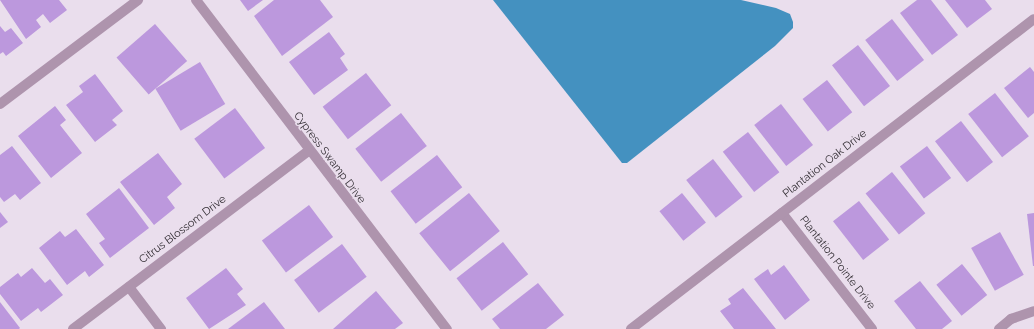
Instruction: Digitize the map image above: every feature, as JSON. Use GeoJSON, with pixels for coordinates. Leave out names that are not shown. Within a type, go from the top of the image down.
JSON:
{"type":"FeatureCollection","features":[{"type":"Feature","properties":{"kind":"street"},"geometry":{"type":"LineString","coordinates":[[0,104],[138,0]]}},
{"type":"Feature","properties":{"kind":"street","name":"Cypress Swamp Drive"},"geometry":{"type":"LineString","coordinates":[[196,0],[308,150],[446,329]]}},
{"type":"Feature","properties":{"kind":"street","name":"Plantation Oak Drive"},"geometry":{"type":"LineString","coordinates":[[631,329],[1034,19]]}},
{"type":"Feature","properties":{"kind":"street","name":"Citrus Blossom Drive"},"geometry":{"type":"LineString","coordinates":[[73,329],[308,150]]}},
{"type":"Feature","properties":{"kind":"street","name":"Plantation Pointe Drive"},"geometry":{"type":"LineString","coordinates":[[782,213],[872,329]]}},
{"type":"Feature","properties":{"kind":"street"},"geometry":{"type":"LineString","coordinates":[[129,287],[161,329]]}},
{"type":"Feature","properties":{"kind":"street"},"geometry":{"type":"LineString","coordinates":[[999,329],[1011,319],[1034,311]]}},
{"type":"Feature","properties":{"kind":"water"},"geometry":{"type":"Polygon","coordinates":[[[493,0],[741,0],[776,8],[790,14],[793,22],[793,28],[775,46],[627,163],[622,163],[493,0]]]}},
{"type":"Feature","properties":{"kind":"building"},"geometry":{"type":"Polygon","coordinates":[[[0,0],[59,0],[67,10],[50,23],[43,14],[36,20],[41,27],[26,39],[0,0]]]}},
{"type":"Feature","properties":{"kind":"building"},"geometry":{"type":"Polygon","coordinates":[[[240,0],[263,0],[248,11],[240,0]]]}},
{"type":"Feature","properties":{"kind":"building"},"geometry":{"type":"Polygon","coordinates":[[[274,0],[320,0],[333,17],[282,56],[254,16],[274,0]]]}},
{"type":"Feature","properties":{"kind":"building"},"geometry":{"type":"Polygon","coordinates":[[[917,0],[931,0],[958,35],[932,55],[900,13],[917,0]]]}},
{"type":"Feature","properties":{"kind":"building"},"geometry":{"type":"Polygon","coordinates":[[[945,0],[985,0],[992,9],[967,28],[945,0]]]}},
{"type":"Feature","properties":{"kind":"building"},"geometry":{"type":"Polygon","coordinates":[[[892,19],[924,60],[897,81],[865,40],[892,19]]]}},
{"type":"Feature","properties":{"kind":"building"},"geometry":{"type":"Polygon","coordinates":[[[155,24],[187,61],[149,94],[117,57],[155,24]]]}},
{"type":"Feature","properties":{"kind":"building"},"geometry":{"type":"Polygon","coordinates":[[[0,26],[5,32],[11,28],[23,43],[6,56],[3,52],[0,54],[0,26]]]}},
{"type":"Feature","properties":{"kind":"building"},"geometry":{"type":"Polygon","coordinates":[[[329,32],[345,54],[340,58],[348,70],[314,95],[289,62],[329,32]]]}},
{"type":"Feature","properties":{"kind":"building"},"geometry":{"type":"Polygon","coordinates":[[[858,45],[890,86],[864,106],[832,65],[858,45]]]}},
{"type":"Feature","properties":{"kind":"building"},"geometry":{"type":"Polygon","coordinates":[[[200,62],[225,104],[181,131],[155,89],[200,62]]]}},
{"type":"Feature","properties":{"kind":"building"},"geometry":{"type":"Polygon","coordinates":[[[1030,67],[1034,72],[1034,113],[1028,118],[1004,88],[1030,67]]]}},
{"type":"Feature","properties":{"kind":"building"},"geometry":{"type":"Polygon","coordinates":[[[366,73],[391,105],[348,139],[323,107],[366,73]]]}},
{"type":"Feature","properties":{"kind":"building"},"geometry":{"type":"Polygon","coordinates":[[[95,74],[123,111],[112,120],[117,125],[95,142],[66,105],[83,92],[79,86],[95,74]]]}},
{"type":"Feature","properties":{"kind":"building"},"geometry":{"type":"Polygon","coordinates":[[[827,80],[852,112],[828,131],[803,99],[827,80]]]}},
{"type":"Feature","properties":{"kind":"building"},"geometry":{"type":"Polygon","coordinates":[[[995,93],[1029,136],[1002,157],[968,114],[995,93]]]}},
{"type":"Feature","properties":{"kind":"building"},"geometry":{"type":"Polygon","coordinates":[[[781,104],[813,145],[786,166],[754,125],[781,104]]]}},
{"type":"Feature","properties":{"kind":"building"},"geometry":{"type":"Polygon","coordinates":[[[55,106],[66,120],[60,125],[82,153],[51,178],[18,136],[55,106]]]}},
{"type":"Feature","properties":{"kind":"building"},"geometry":{"type":"Polygon","coordinates":[[[235,108],[265,148],[224,179],[194,139],[235,108]]]}},
{"type":"Feature","properties":{"kind":"building"},"geometry":{"type":"Polygon","coordinates":[[[401,113],[427,146],[381,182],[355,149],[401,113]]]}},
{"type":"Feature","properties":{"kind":"building"},"geometry":{"type":"Polygon","coordinates":[[[961,121],[993,162],[967,182],[935,141],[961,121]]]}},
{"type":"Feature","properties":{"kind":"building"},"geometry":{"type":"Polygon","coordinates":[[[748,132],[779,172],[754,192],[723,152],[748,132]]]}},
{"type":"Feature","properties":{"kind":"building"},"geometry":{"type":"Polygon","coordinates":[[[12,146],[41,183],[20,200],[15,194],[4,202],[0,197],[0,155],[12,146]]]}},
{"type":"Feature","properties":{"kind":"building"},"geometry":{"type":"Polygon","coordinates":[[[927,146],[951,178],[924,198],[900,166],[927,146]]]}},
{"type":"Feature","properties":{"kind":"building"},"geometry":{"type":"Polygon","coordinates":[[[158,153],[182,184],[167,197],[175,208],[154,225],[120,182],[158,153]]]}},
{"type":"Feature","properties":{"kind":"building"},"geometry":{"type":"Polygon","coordinates":[[[437,155],[462,187],[416,224],[391,191],[437,155]]]}},
{"type":"Feature","properties":{"kind":"building"},"geometry":{"type":"Polygon","coordinates":[[[713,159],[743,197],[716,218],[686,180],[713,159]]]}},
{"type":"Feature","properties":{"kind":"building"},"geometry":{"type":"Polygon","coordinates":[[[892,172],[925,213],[899,235],[866,193],[892,172]]]}},
{"type":"Feature","properties":{"kind":"building"},"geometry":{"type":"Polygon","coordinates":[[[119,188],[149,228],[110,258],[99,243],[105,239],[86,214],[119,188]]]}},
{"type":"Feature","properties":{"kind":"building"},"geometry":{"type":"Polygon","coordinates":[[[469,193],[500,231],[450,271],[419,233],[469,193]]]}},
{"type":"Feature","properties":{"kind":"building"},"geometry":{"type":"Polygon","coordinates":[[[682,193],[706,223],[683,241],[659,211],[682,193]]]}},
{"type":"Feature","properties":{"kind":"building"},"geometry":{"type":"Polygon","coordinates":[[[859,201],[889,240],[863,260],[833,221],[859,201]]]}},
{"type":"Feature","properties":{"kind":"building"},"geometry":{"type":"Polygon","coordinates":[[[309,205],[333,237],[286,272],[262,241],[309,205]]]}},
{"type":"Feature","properties":{"kind":"building"},"geometry":{"type":"Polygon","coordinates":[[[0,212],[8,222],[0,228],[0,212]]]}},
{"type":"Feature","properties":{"kind":"building"},"geometry":{"type":"Polygon","coordinates":[[[1034,213],[1034,266],[1033,266],[1027,214],[1034,213]]]}},
{"type":"Feature","properties":{"kind":"building"},"geometry":{"type":"Polygon","coordinates":[[[76,229],[104,265],[89,277],[85,271],[67,285],[39,248],[60,231],[65,237],[76,229]]]}},
{"type":"Feature","properties":{"kind":"building"},"geometry":{"type":"Polygon","coordinates":[[[1000,232],[1024,275],[995,291],[971,248],[1000,232]]]}},
{"type":"Feature","properties":{"kind":"building"},"geometry":{"type":"Polygon","coordinates":[[[503,242],[528,274],[482,311],[457,278],[503,242]]]}},
{"type":"Feature","properties":{"kind":"building"},"geometry":{"type":"Polygon","coordinates":[[[342,244],[367,277],[319,313],[294,280],[342,244]]]}},
{"type":"Feature","properties":{"kind":"building"},"geometry":{"type":"Polygon","coordinates":[[[962,264],[987,295],[962,316],[936,285],[962,264]]]}},
{"type":"Feature","properties":{"kind":"building"},"geometry":{"type":"Polygon","coordinates":[[[784,265],[810,300],[785,320],[754,279],[768,269],[771,275],[784,265]]]}},
{"type":"Feature","properties":{"kind":"building"},"geometry":{"type":"Polygon","coordinates":[[[32,268],[45,283],[50,279],[63,295],[41,312],[38,308],[21,321],[0,294],[0,287],[18,273],[21,277],[32,268]]]}},
{"type":"Feature","properties":{"kind":"building"},"geometry":{"type":"Polygon","coordinates":[[[226,268],[243,289],[237,294],[246,305],[209,329],[186,298],[226,268]]]}},
{"type":"Feature","properties":{"kind":"building"},"geometry":{"type":"Polygon","coordinates":[[[920,281],[952,321],[942,329],[916,329],[894,301],[920,281]]]}},
{"type":"Feature","properties":{"kind":"building"},"geometry":{"type":"Polygon","coordinates":[[[538,283],[564,315],[546,329],[500,329],[492,319],[538,283]]]}},
{"type":"Feature","properties":{"kind":"building"},"geometry":{"type":"Polygon","coordinates":[[[743,288],[776,329],[734,329],[720,311],[731,304],[728,299],[743,288]]]}},
{"type":"Feature","properties":{"kind":"building"},"geometry":{"type":"Polygon","coordinates":[[[376,291],[403,323],[395,329],[333,329],[376,291]]]}},
{"type":"Feature","properties":{"kind":"building"},"geometry":{"type":"Polygon","coordinates":[[[0,302],[20,328],[19,329],[0,329],[0,302]]]}},
{"type":"Feature","properties":{"kind":"building"},"geometry":{"type":"Polygon","coordinates":[[[264,302],[285,329],[228,329],[264,302]]]}}]}
